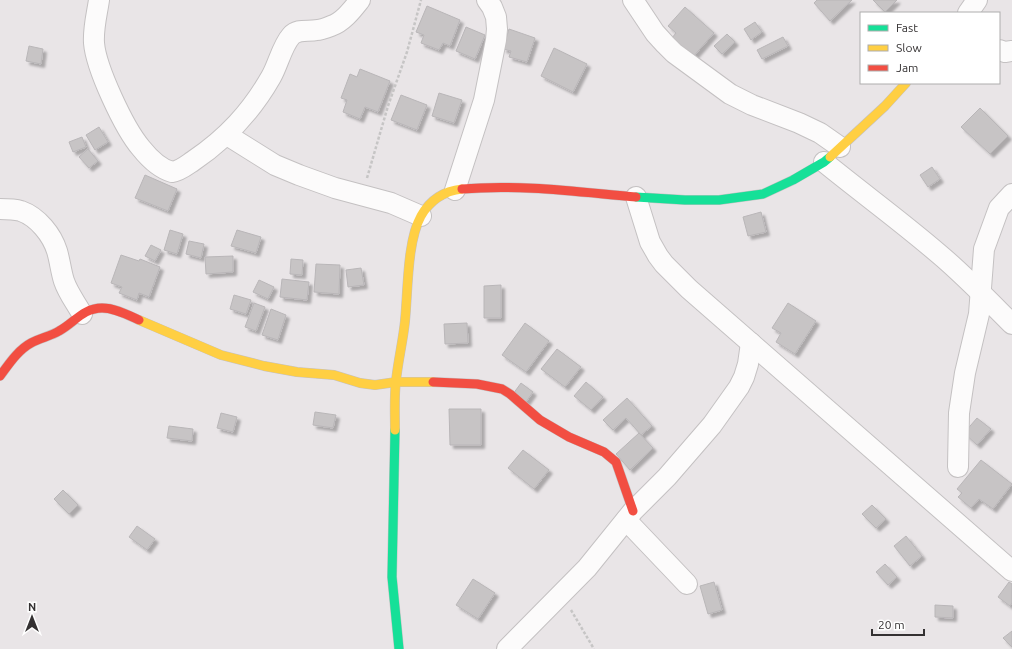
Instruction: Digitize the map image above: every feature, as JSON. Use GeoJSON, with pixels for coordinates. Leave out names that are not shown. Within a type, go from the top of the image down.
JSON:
{"type":"FeatureCollection","features":[{"type":"Feature","properties":{"kind":"street"},"geometry":{"type":"LineString","coordinates":[[99,0],[94,27],[94,43],[102,74],[127,127],[141,148],[161,167],[167,171],[175,172],[206,152],[228,135],[246,114],[271,76],[290,37],[300,31],[318,30],[333,26],[346,16],[360,0]]}},
{"type":"Feature","properties":{"kind":"street"},"geometry":{"type":"LineString","coordinates":[[455,190],[484,100],[496,40],[496,17],[487,0]]}},
{"type":"Feature","properties":{"kind":"street"},"geometry":{"type":"LineString","coordinates":[[633,0],[655,34],[664,44],[730,94],[752,105],[799,122],[820,133],[840,147]]}},
{"type":"Feature","properties":{"kind":"street"},"geometry":{"type":"LineString","coordinates":[[969,12],[977,0]]}},
{"type":"Feature","properties":{"kind":"street"},"geometry":{"type":"LineString","coordinates":[[1000,50],[1005,52],[1012,51]]}},
{"type":"Feature","properties":{"kind":"street"},"geometry":{"type":"LineString","coordinates":[[399,649],[392,577],[396,382],[414,234],[421,216],[433,201],[440,196],[455,190],[489,188],[540,189],[636,198],[720,200],[763,194],[793,180],[824,162],[885,106],[905,84]]}},
{"type":"Feature","properties":{"kind":"street"},"geometry":{"type":"LineString","coordinates":[[228,135],[275,165],[299,175],[362,196],[391,203],[421,216]]}},
{"type":"Feature","properties":{"kind":"street"},"geometry":{"type":"LineString","coordinates":[[824,162],[941,255],[1012,324]]}},
{"type":"Feature","properties":{"kind":"street"},"geometry":{"type":"LineString","coordinates":[[958,467],[959,413],[961,396],[979,314],[984,249],[986,240],[999,208],[1012,194]]}},
{"type":"Feature","properties":{"kind":"street"},"geometry":{"type":"LineString","coordinates":[[636,198],[650,242],[664,264],[751,343],[1012,571]]}},
{"type":"Feature","properties":{"kind":"street"},"geometry":{"type":"LineString","coordinates":[[0,208],[12,209],[30,216],[42,226],[52,238],[59,257],[64,281],[82,314]]}},
{"type":"Feature","properties":{"kind":"street"},"geometry":{"type":"LineString","coordinates":[[0,376],[14,357],[30,343],[62,330],[82,314],[90,310],[102,308],[119,311],[221,355],[264,366],[297,372],[334,375],[360,383],[375,385],[396,382],[471,384],[494,387],[506,391],[540,420],[569,437],[604,452],[616,462],[620,470],[630,516],[687,584]]}},
{"type":"Feature","properties":{"kind":"street"},"geometry":{"type":"LineString","coordinates":[[507,649],[587,568],[630,516],[712,425],[739,387],[748,364],[751,343]]}},
{"type":"Feature","properties":{"kind":"path"},"geometry":{"type":"LineString","coordinates":[[362,196],[421,0]]}},
{"type":"Feature","properties":{"kind":"path"},"geometry":{"type":"LineString","coordinates":[[561,594],[594,649]]}},
{"type":"Feature","properties":{"kind":"building"},"geometry":{"type":"Polygon","coordinates":[[[817,0],[852,0],[830,21],[814,3],[817,0]]]}},
{"type":"Feature","properties":{"kind":"building"},"geometry":{"type":"Polygon","coordinates":[[[873,0],[897,0],[885,12],[873,0]]]}},
{"type":"Feature","properties":{"kind":"building"},"geometry":{"type":"Polygon","coordinates":[[[427,6],[460,20],[450,46],[443,43],[439,50],[421,43],[424,35],[416,32],[427,6]]]}},
{"type":"Feature","properties":{"kind":"building"},"geometry":{"type":"Polygon","coordinates":[[[685,7],[714,33],[692,58],[671,39],[676,33],[668,26],[685,7]]]}},
{"type":"Feature","properties":{"kind":"building"},"geometry":{"type":"Polygon","coordinates":[[[755,22],[762,32],[751,40],[744,29],[755,22]]]}},
{"type":"Feature","properties":{"kind":"building"},"geometry":{"type":"Polygon","coordinates":[[[466,27],[485,35],[475,59],[456,51],[466,27]]]}},
{"type":"Feature","properties":{"kind":"building"},"geometry":{"type":"Polygon","coordinates":[[[509,29],[535,38],[527,62],[509,57],[511,51],[503,49],[509,29]]]}},
{"type":"Feature","properties":{"kind":"building"},"geometry":{"type":"Polygon","coordinates":[[[727,34],[735,42],[722,54],[714,46],[727,34]]]}},
{"type":"Feature","properties":{"kind":"building"},"geometry":{"type":"Polygon","coordinates":[[[783,37],[788,46],[762,59],[757,50],[783,37]]]}},
{"type":"Feature","properties":{"kind":"building"},"geometry":{"type":"Polygon","coordinates":[[[29,46],[43,49],[41,64],[26,61],[29,46]]]}},
{"type":"Feature","properties":{"kind":"building"},"geometry":{"type":"Polygon","coordinates":[[[554,48],[587,64],[573,92],[541,76],[554,48]]]}},
{"type":"Feature","properties":{"kind":"building"},"geometry":{"type":"Polygon","coordinates":[[[360,69],[390,81],[378,112],[365,107],[360,119],[343,112],[347,100],[341,98],[350,74],[357,77],[360,69]]]}},
{"type":"Feature","properties":{"kind":"building"},"geometry":{"type":"Polygon","coordinates":[[[439,93],[462,100],[454,123],[432,116],[439,93]]]}},
{"type":"Feature","properties":{"kind":"building"},"geometry":{"type":"Polygon","coordinates":[[[401,95],[427,105],[417,130],[391,120],[401,95]]]}},
{"type":"Feature","properties":{"kind":"building"},"geometry":{"type":"Polygon","coordinates":[[[980,108],[1008,136],[990,154],[961,127],[980,108]]]}},
{"type":"Feature","properties":{"kind":"building"},"geometry":{"type":"Polygon","coordinates":[[[99,127],[108,142],[95,150],[86,135],[99,127]]]}},
{"type":"Feature","properties":{"kind":"building"},"geometry":{"type":"Polygon","coordinates":[[[82,137],[86,147],[73,152],[69,142],[82,137]]]}},
{"type":"Feature","properties":{"kind":"building"},"geometry":{"type":"Polygon","coordinates":[[[88,149],[98,161],[89,168],[79,157],[88,149]]]}},
{"type":"Feature","properties":{"kind":"building"},"geometry":{"type":"Polygon","coordinates":[[[932,167],[940,179],[928,187],[920,175],[932,167]]]}},
{"type":"Feature","properties":{"kind":"building"},"geometry":{"type":"Polygon","coordinates":[[[145,175],[177,189],[168,211],[135,198],[145,175]]]}},
{"type":"Feature","properties":{"kind":"building"},"geometry":{"type":"Polygon","coordinates":[[[761,212],[766,232],[748,236],[743,217],[761,212]]]}},
{"type":"Feature","properties":{"kind":"building"},"geometry":{"type":"Polygon","coordinates":[[[170,230],[183,234],[177,254],[164,250],[170,230]]]}},
{"type":"Feature","properties":{"kind":"building"},"geometry":{"type":"Polygon","coordinates":[[[237,230],[261,237],[256,253],[231,246],[237,230]]]}},
{"type":"Feature","properties":{"kind":"building"},"geometry":{"type":"Polygon","coordinates":[[[189,241],[204,244],[201,258],[186,254],[189,241]]]}},
{"type":"Feature","properties":{"kind":"building"},"geometry":{"type":"Polygon","coordinates":[[[151,245],[161,250],[155,261],[145,256],[151,245]]]}},
{"type":"Feature","properties":{"kind":"building"},"geometry":{"type":"Polygon","coordinates":[[[121,255],[139,261],[140,259],[160,267],[149,297],[139,293],[137,300],[119,293],[122,287],[111,283],[121,255]]]}},
{"type":"Feature","properties":{"kind":"building"},"geometry":{"type":"Polygon","coordinates":[[[233,256],[233,272],[206,274],[205,257],[233,256]]]}},
{"type":"Feature","properties":{"kind":"building"},"geometry":{"type":"Polygon","coordinates":[[[291,259],[303,260],[302,275],[290,274],[291,259]]]}},
{"type":"Feature","properties":{"kind":"building"},"geometry":{"type":"Polygon","coordinates":[[[316,264],[340,265],[339,294],[314,292],[316,264]]]}},
{"type":"Feature","properties":{"kind":"building"},"geometry":{"type":"Polygon","coordinates":[[[361,268],[364,285],[348,287],[346,270],[361,268]]]}},
{"type":"Feature","properties":{"kind":"building"},"geometry":{"type":"Polygon","coordinates":[[[282,279],[309,282],[307,300],[280,297],[282,279]]]}},
{"type":"Feature","properties":{"kind":"building"},"geometry":{"type":"Polygon","coordinates":[[[259,280],[274,287],[268,299],[253,292],[259,280]]]}},
{"type":"Feature","properties":{"kind":"building"},"geometry":{"type":"Polygon","coordinates":[[[501,285],[501,318],[484,318],[484,286],[501,285]]]}},
{"type":"Feature","properties":{"kind":"building"},"geometry":{"type":"Polygon","coordinates":[[[234,295],[251,300],[246,314],[230,309],[234,295]]]}},
{"type":"Feature","properties":{"kind":"building"},"geometry":{"type":"Polygon","coordinates":[[[254,303],[265,307],[256,331],[245,327],[254,303]]]}},
{"type":"Feature","properties":{"kind":"building"},"geometry":{"type":"Polygon","coordinates":[[[788,303],[816,321],[795,354],[776,342],[781,333],[772,328],[788,303]]]}},
{"type":"Feature","properties":{"kind":"building"},"geometry":{"type":"Polygon","coordinates":[[[271,309],[286,315],[278,340],[262,335],[271,309]]]}},
{"type":"Feature","properties":{"kind":"building"},"geometry":{"type":"Polygon","coordinates":[[[467,323],[468,343],[445,344],[444,324],[467,323]]]}},
{"type":"Feature","properties":{"kind":"building"},"geometry":{"type":"Polygon","coordinates":[[[525,323],[549,341],[526,372],[502,355],[525,323]]]}},
{"type":"Feature","properties":{"kind":"building"},"geometry":{"type":"Polygon","coordinates":[[[557,349],[581,367],[565,387],[541,369],[557,349]]]}},
{"type":"Feature","properties":{"kind":"building"},"geometry":{"type":"Polygon","coordinates":[[[586,382],[603,397],[591,410],[574,396],[586,382]]]}},
{"type":"Feature","properties":{"kind":"building"},"geometry":{"type":"Polygon","coordinates":[[[521,383],[533,392],[526,402],[513,394],[521,383]]]}},
{"type":"Feature","properties":{"kind":"building"},"geometry":{"type":"Polygon","coordinates":[[[627,398],[652,426],[641,435],[626,418],[613,430],[603,420],[627,398]]]}},
{"type":"Feature","properties":{"kind":"building"},"geometry":{"type":"Polygon","coordinates":[[[449,409],[481,409],[481,445],[450,445],[449,409]]]}},
{"type":"Feature","properties":{"kind":"building"},"geometry":{"type":"Polygon","coordinates":[[[315,412],[336,415],[333,428],[313,425],[315,412]]]}},
{"type":"Feature","properties":{"kind":"building"},"geometry":{"type":"Polygon","coordinates":[[[221,413],[237,417],[233,432],[217,428],[221,413]]]}},
{"type":"Feature","properties":{"kind":"building"},"geometry":{"type":"Polygon","coordinates":[[[977,418],[991,429],[977,445],[964,433],[977,418]]]}},
{"type":"Feature","properties":{"kind":"building"},"geometry":{"type":"Polygon","coordinates":[[[169,426],[193,429],[192,441],[167,438],[169,426]]]}},
{"type":"Feature","properties":{"kind":"building"},"geometry":{"type":"Polygon","coordinates":[[[639,433],[653,448],[630,470],[616,454],[639,433]]]}},
{"type":"Feature","properties":{"kind":"building"},"geometry":{"type":"Polygon","coordinates":[[[523,450],[549,470],[534,489],[508,468],[523,450]]]}},
{"type":"Feature","properties":{"kind":"building"},"geometry":{"type":"Polygon","coordinates":[[[981,460],[1012,484],[993,509],[979,499],[971,508],[958,497],[962,493],[957,489],[981,460]]]}},
{"type":"Feature","properties":{"kind":"building"},"geometry":{"type":"Polygon","coordinates":[[[63,490],[78,505],[69,514],[54,499],[63,490]]]}},
{"type":"Feature","properties":{"kind":"building"},"geometry":{"type":"Polygon","coordinates":[[[872,505],[886,519],[876,528],[862,514],[872,505]]]}},
{"type":"Feature","properties":{"kind":"building"},"geometry":{"type":"Polygon","coordinates":[[[137,526],[155,539],[147,550],[129,537],[137,526]]]}},
{"type":"Feature","properties":{"kind":"building"},"geometry":{"type":"Polygon","coordinates":[[[906,536],[922,556],[910,566],[894,546],[906,536]]]}},
{"type":"Feature","properties":{"kind":"building"},"geometry":{"type":"Polygon","coordinates":[[[885,564],[897,577],[888,585],[876,572],[885,564]]]}},
{"type":"Feature","properties":{"kind":"building"},"geometry":{"type":"Polygon","coordinates":[[[473,579],[495,593],[478,619],[456,605],[473,579]]]}},
{"type":"Feature","properties":{"kind":"building"},"geometry":{"type":"Polygon","coordinates":[[[714,582],[722,610],[708,614],[700,586],[714,582]]]}},
{"type":"Feature","properties":{"kind":"building"},"geometry":{"type":"Polygon","coordinates":[[[1009,582],[1012,584],[1012,603],[1010,606],[998,597],[1009,582]]]}},
{"type":"Feature","properties":{"kind":"building"},"geometry":{"type":"Polygon","coordinates":[[[935,605],[953,606],[953,618],[935,617],[935,605]]]}},
{"type":"Feature","properties":{"kind":"building"},"geometry":{"type":"Polygon","coordinates":[[[1012,631],[1012,647],[1003,638],[1012,631]]]}},
{"type":"Feature","properties":{"kind":"traffic: fast"},"geometry":{"type":"LineString","coordinates":[[636,197],[685,200],[719,200],[763,194],[793,180],[830,157]]}},
{"type":"Feature","properties":{"kind":"traffic: fast"},"geometry":{"type":"LineString","coordinates":[[395,430],[392,577],[399,649]]}},
{"type":"Feature","properties":{"kind":"traffic: slow"},"geometry":{"type":"LineString","coordinates":[[830,157],[885,106],[905,84]]}},
{"type":"Feature","properties":{"kind":"traffic: slow"},"geometry":{"type":"LineString","coordinates":[[395,430],[396,381],[405,321],[411,252],[416,226],[425,210],[433,201],[443,194],[462,189]]}},
{"type":"Feature","properties":{"kind":"traffic: slow"},"geometry":{"type":"LineString","coordinates":[[139,320],[221,355],[264,366],[297,372],[334,375],[360,383],[375,385],[396,382],[433,382]]}},
{"type":"Feature","properties":{"kind":"traffic: jam"},"geometry":{"type":"LineString","coordinates":[[462,189],[506,187],[636,197]]}},
{"type":"Feature","properties":{"kind":"traffic: jam"},"geometry":{"type":"LineString","coordinates":[[0,376],[14,358],[26,346],[34,341],[59,331],[89,310],[102,308],[112,309],[139,320]]}},
{"type":"Feature","properties":{"kind":"traffic: jam"},"geometry":{"type":"LineString","coordinates":[[433,382],[477,384],[502,389],[540,420],[569,437],[604,452],[616,462],[633,511]]}}]}
